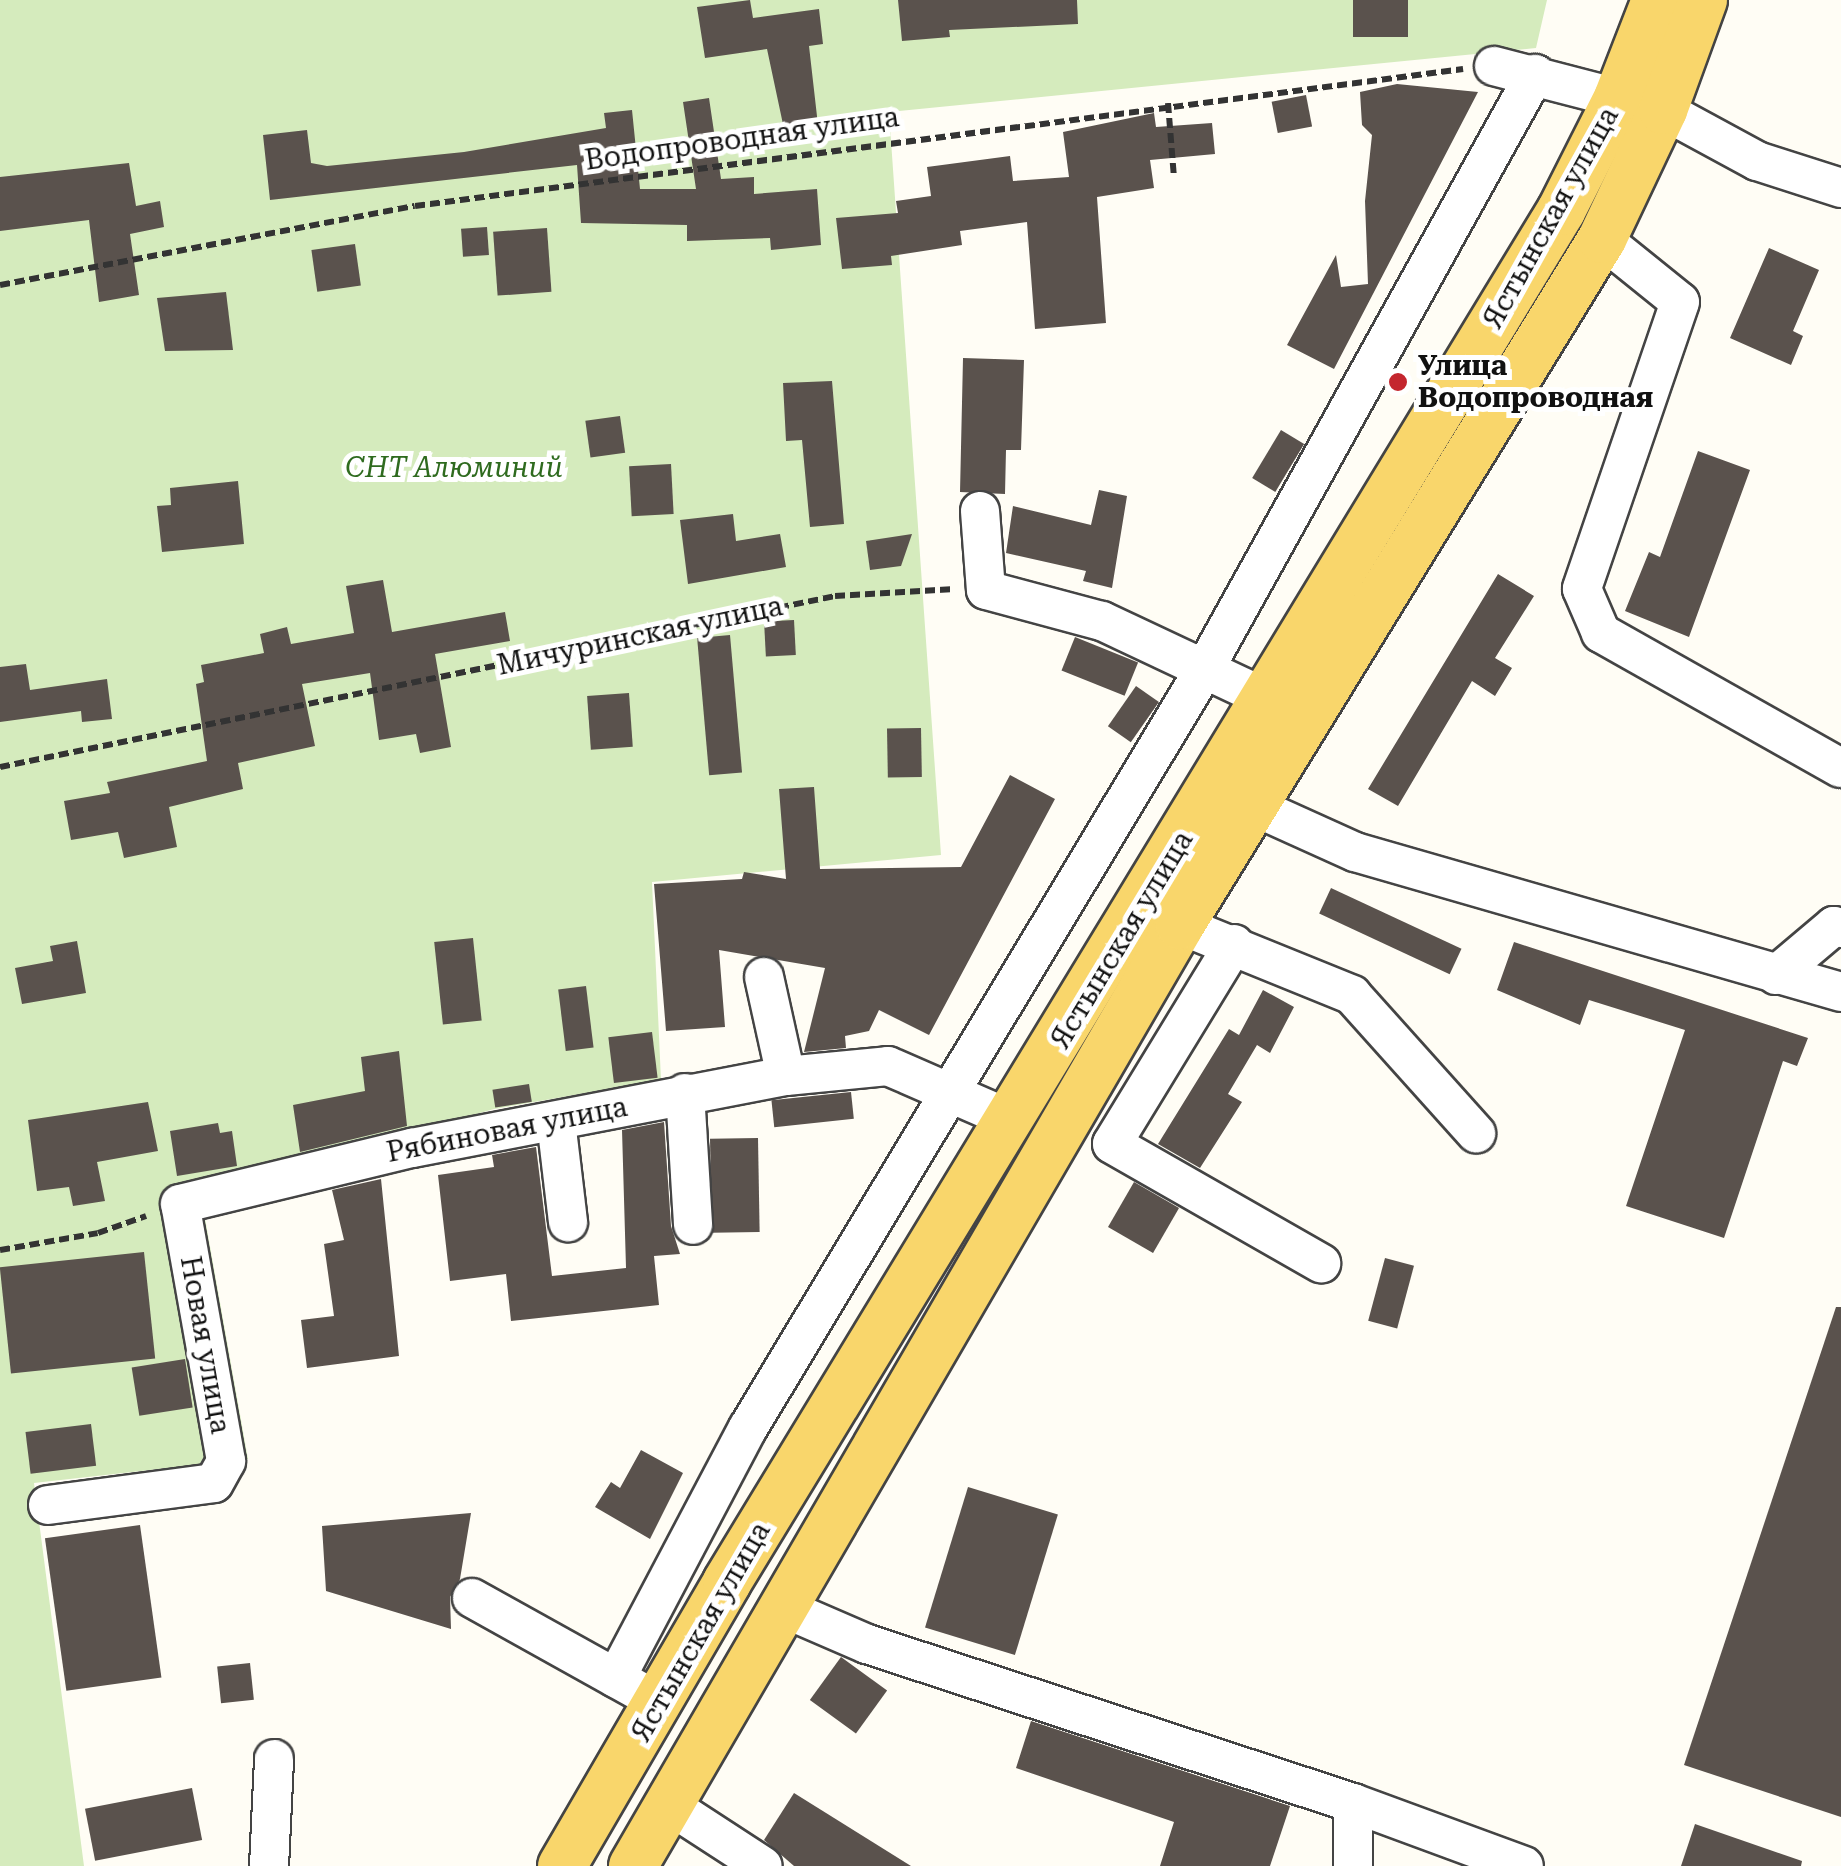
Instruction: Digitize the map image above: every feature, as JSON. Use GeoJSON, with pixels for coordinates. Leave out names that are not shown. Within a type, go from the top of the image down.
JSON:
{"type":"FeatureCollection","features":[{"type":"Feature","properties":{"kind":"main road","name":"Ястынская улица"},"geometry":{"type":"LineString","coordinates":[[562,1866],[662,1704],[727,1582],[1012,1120],[1561,212],[1618,98],[1656,0]]}},
{"type":"Feature","properties":{"kind":"main road","name":"Ястынская улица"},"geometry":{"type":"LineString","coordinates":[[650,1843],[1180,925],[1602,239],[1663,110],[1703,0]]}},
{"type":"Feature","properties":{"kind":"street"},"geometry":{"type":"LineString","coordinates":[[1494,66],[1618,98]]}},
{"type":"Feature","properties":{"kind":"street"},"geometry":{"type":"LineString","coordinates":[[616,1678],[748,1428],[1204,670],[1535,74]]}},
{"type":"Feature","properties":{"kind":"street"},"geometry":{"type":"LineString","coordinates":[[1663,110],[1757,161],[1841,188]]}},
{"type":"Feature","properties":{"kind":"street"},"geometry":{"type":"LineString","coordinates":[[1602,239],[1680,302],[1582,589],[1600,633],[1841,768]]}},
{"type":"Feature","properties":{"kind":"street"},"geometry":{"type":"LineString","coordinates":[[980,511],[986,590],[1102,621],[1268,699]]}},
{"type":"Feature","properties":{"kind":"street"},"geometry":{"type":"LineString","coordinates":[[1253,806],[1355,852],[1841,992]]}},
{"type":"Feature","properties":{"kind":"street"},"geometry":{"type":"LineString","coordinates":[[1180,925],[1234,944],[1352,996],[1476,1133]]}},
{"type":"Feature","properties":{"kind":"street"},"geometry":{"type":"LineString","coordinates":[[1776,974],[1834,926],[1841,928]]}},
{"type":"Feature","properties":{"kind":"street"},"geometry":{"type":"LineString","coordinates":[[1234,944],[1112,1144],[1321,1264]]}},
{"type":"Feature","properties":{"kind":"street"},"geometry":{"type":"LineString","coordinates":[[764,978],[786,1076]]}},
{"type":"Feature","properties":{"kind":"street","name":"Рябиновая улица"},"geometry":{"type":"LineString","coordinates":[[180,1204],[412,1148],[786,1076],[888,1066],[952,1090],[1012,1120]]}},
{"type":"Feature","properties":{"kind":"street"},"geometry":{"type":"LineString","coordinates":[[685,1094],[693,1225]]}},
{"type":"Feature","properties":{"kind":"street"},"geometry":{"type":"LineString","coordinates":[[556,1121],[568,1222]]}},
{"type":"Feature","properties":{"kind":"street","name":"Новая улица"},"geometry":{"type":"LineString","coordinates":[[48,1505],[214,1483],[226,1461],[180,1204]]}},
{"type":"Feature","properties":{"kind":"street"},"geometry":{"type":"LineString","coordinates":[[472,1598],[662,1704]]}},
{"type":"Feature","properties":{"kind":"street"},"geometry":{"type":"LineString","coordinates":[[786,1609],[867,1644],[1353,1802],[1524,1866]]}},
{"type":"Feature","properties":{"kind":"street"},"geometry":{"type":"LineString","coordinates":[[269,1866],[274,1759]]}},
{"type":"Feature","properties":{"kind":"street"},"geometry":{"type":"LineString","coordinates":[[1353,1802],[1353,1866]]}},
{"type":"Feature","properties":{"kind":"street"},"geometry":{"type":"LineString","coordinates":[[650,1843],[763,1866]]}},
{"type":"Feature","properties":{"kind":"path","name":"Водопроводная улица"},"geometry":{"type":"LineString","coordinates":[[0,285],[415,206],[1168,103],[1494,66]]}},
{"type":"Feature","properties":{"kind":"path"},"geometry":{"type":"LineString","coordinates":[[1168,103],[1174,177]]}},
{"type":"Feature","properties":{"kind":"path","name":"Мичуринская улица"},"geometry":{"type":"LineString","coordinates":[[0,766],[835,596],[986,590]]}},
{"type":"Feature","properties":{"kind":"path"},"geometry":{"type":"LineString","coordinates":[[0,1250],[98,1233],[180,1204]]}},
{"type":"Feature","properties":{"kind":"green space","name":"СНТ Алюминий"},"geometry":{"type":"Polygon","coordinates":[[[0,0],[1547,0],[1536,48],[889,112],[941,855],[652,882],[661,1080],[494,1109],[364,1146],[198,1179],[248,1459],[34,1483],[84,1866],[0,1866],[0,0]]]}},
{"type":"Feature","properties":{"kind":"building"},"geometry":{"type":"Polygon","coordinates":[[[750,0],[753,18],[819,9],[823,44],[809,46],[818,125],[784,129],[767,49],[705,58],[697,7],[750,0]]]}},
{"type":"Feature","properties":{"kind":"building"},"geometry":{"type":"Polygon","coordinates":[[[898,0],[1077,0],[1078,24],[949,30],[950,37],[902,41],[898,0]]]}},
{"type":"Feature","properties":{"kind":"building"},"geometry":{"type":"Polygon","coordinates":[[[1353,0],[1408,0],[1408,37],[1353,37],[1353,0]]]}},
{"type":"Feature","properties":{"kind":"building"},"geometry":{"type":"Polygon","coordinates":[[[1397,84],[1478,92],[1334,369],[1287,345],[1336,255],[1341,287],[1368,284],[1365,201],[1372,135],[1362,125],[1360,92],[1397,84]]]}},
{"type":"Feature","properties":{"kind":"building"},"geometry":{"type":"Polygon","coordinates":[[[1306,95],[1312,126],[1278,133],[1272,102],[1306,95]]]}},
{"type":"Feature","properties":{"kind":"building"},"geometry":{"type":"Polygon","coordinates":[[[709,98],[721,179],[754,177],[754,194],[817,189],[821,245],[771,250],[770,238],[687,241],[687,225],[581,223],[577,165],[270,200],[263,135],[307,130],[311,163],[327,166],[464,152],[606,128],[604,113],[632,110],[640,189],[696,189],[683,102],[709,98]]]}},
{"type":"Feature","properties":{"kind":"building"},"geometry":{"type":"Polygon","coordinates":[[[1154,113],[1156,127],[1212,123],[1215,154],[1150,160],[1154,188],[1097,197],[1106,323],[1035,329],[1027,222],[960,231],[962,245],[891,256],[892,265],[842,269],[836,218],[898,213],[896,201],[931,196],[927,167],[1010,156],[1013,181],[1069,177],[1063,132],[1154,113]]]}},
{"type":"Feature","properties":{"kind":"building"},"geometry":{"type":"Polygon","coordinates":[[[129,163],[136,206],[160,201],[164,227],[130,234],[139,295],[99,302],[89,220],[0,231],[0,177],[129,163]]]}},
{"type":"Feature","properties":{"kind":"building"},"geometry":{"type":"Polygon","coordinates":[[[487,227],[489,255],[463,257],[461,229],[487,227]]]}},
{"type":"Feature","properties":{"kind":"building"},"geometry":{"type":"Polygon","coordinates":[[[547,228],[551,292],[498,296],[493,232],[547,228]]]}},
{"type":"Feature","properties":{"kind":"building"},"geometry":{"type":"Polygon","coordinates":[[[355,244],[361,286],[317,292],[311,250],[355,244]]]}},
{"type":"Feature","properties":{"kind":"building"},"geometry":{"type":"Polygon","coordinates":[[[1769,248],[1819,270],[1793,331],[1803,336],[1791,365],[1730,338],[1769,248]]]}},
{"type":"Feature","properties":{"kind":"building"},"geometry":{"type":"Polygon","coordinates":[[[226,292],[233,350],[165,351],[157,298],[226,292]]]}},
{"type":"Feature","properties":{"kind":"building"},"geometry":{"type":"Polygon","coordinates":[[[963,358],[1024,360],[1021,450],[1006,450],[1005,494],[960,492],[963,358]]]}},
{"type":"Feature","properties":{"kind":"building"},"geometry":{"type":"Polygon","coordinates":[[[832,381],[844,524],[810,527],[802,440],[786,441],[783,383],[832,381]]]}},
{"type":"Feature","properties":{"kind":"building"},"geometry":{"type":"Polygon","coordinates":[[[620,416],[625,453],[590,458],[585,421],[620,416]]]}},
{"type":"Feature","properties":{"kind":"building"},"geometry":{"type":"Polygon","coordinates":[[[1281,430],[1304,444],[1275,492],[1252,478],[1281,430]]]}},
{"type":"Feature","properties":{"kind":"building"},"geometry":{"type":"Polygon","coordinates":[[[1698,451],[1750,470],[1689,637],[1625,611],[1649,552],[1660,557],[1698,451]]]}},
{"type":"Feature","properties":{"kind":"building"},"geometry":{"type":"Polygon","coordinates":[[[671,464],[674,514],[632,516],[629,466],[671,464]]]}},
{"type":"Feature","properties":{"kind":"building"},"geometry":{"type":"Polygon","coordinates":[[[238,481],[244,544],[162,552],[157,506],[171,505],[170,488],[238,481]]]}},
{"type":"Feature","properties":{"kind":"building"},"geometry":{"type":"Polygon","coordinates":[[[1099,490],[1127,496],[1112,588],[1083,581],[1086,571],[1006,553],[1013,506],[1091,525],[1099,490]]]}},
{"type":"Feature","properties":{"kind":"building"},"geometry":{"type":"Polygon","coordinates":[[[733,514],[736,541],[780,534],[786,567],[688,584],[680,520],[733,514]]]}},
{"type":"Feature","properties":{"kind":"building"},"geometry":{"type":"Polygon","coordinates":[[[912,534],[901,566],[870,570],[866,541],[912,534]]]}},
{"type":"Feature","properties":{"kind":"building"},"geometry":{"type":"Polygon","coordinates":[[[1498,574],[1534,596],[1495,658],[1512,668],[1495,696],[1472,681],[1398,806],[1368,789],[1498,574]]]}},
{"type":"Feature","properties":{"kind":"building"},"geometry":{"type":"Polygon","coordinates":[[[383,580],[392,632],[505,612],[510,641],[435,654],[451,747],[420,753],[416,734],[379,740],[370,673],[302,684],[315,746],[238,763],[243,789],[169,807],[177,847],[124,858],[118,832],[71,840],[64,801],[110,793],[107,782],[207,761],[196,684],[204,682],[201,665],[264,653],[260,634],[287,627],[291,644],[354,633],[346,586],[383,580]]]}},
{"type":"Feature","properties":{"kind":"building"},"geometry":{"type":"Polygon","coordinates":[[[794,620],[796,655],[766,657],[764,622],[794,620]]]}},
{"type":"Feature","properties":{"kind":"building"},"geometry":{"type":"Polygon","coordinates":[[[730,635],[742,772],[709,775],[697,638],[730,635]]]}},
{"type":"Feature","properties":{"kind":"building"},"geometry":{"type":"Polygon","coordinates":[[[1075,637],[1138,662],[1125,696],[1062,670],[1075,637]]]}},
{"type":"Feature","properties":{"kind":"building"},"geometry":{"type":"Polygon","coordinates":[[[26,664],[30,690],[107,679],[112,719],[82,722],[81,711],[0,722],[0,667],[26,664]]]}},
{"type":"Feature","properties":{"kind":"building"},"geometry":{"type":"Polygon","coordinates":[[[1136,686],[1159,702],[1131,742],[1108,726],[1136,686]]]}},
{"type":"Feature","properties":{"kind":"building"},"geometry":{"type":"Polygon","coordinates":[[[629,693],[633,747],[591,750],[587,696],[629,693]]]}},
{"type":"Feature","properties":{"kind":"building"},"geometry":{"type":"Polygon","coordinates":[[[921,728],[922,777],[888,778],[887,729],[921,728]]]}},
{"type":"Feature","properties":{"kind":"building"},"geometry":{"type":"Polygon","coordinates":[[[1010,775],[1055,799],[929,1035],[879,1010],[869,1031],[845,1036],[846,1048],[804,1052],[825,968],[719,950],[725,1027],[666,1031],[654,884],[742,879],[744,872],[786,879],[779,789],[814,787],[820,869],[961,867],[1010,775]]]}},
{"type":"Feature","properties":{"kind":"building"},"geometry":{"type":"Polygon","coordinates":[[[1331,888],[1462,949],[1450,974],[1319,913],[1331,888]]]}},
{"type":"Feature","properties":{"kind":"building"},"geometry":{"type":"Polygon","coordinates":[[[473,938],[482,1021],[443,1025],[434,942],[473,938]]]}},
{"type":"Feature","properties":{"kind":"building"},"geometry":{"type":"Polygon","coordinates":[[[77,941],[86,993],[22,1004],[15,968],[53,961],[50,946],[77,941]]]}},
{"type":"Feature","properties":{"kind":"building"},"geometry":{"type":"Polygon","coordinates":[[[1514,942],[1808,1038],[1797,1066],[1783,1061],[1724,1238],[1626,1206],[1685,1030],[1589,1000],[1580,1025],[1497,990],[1514,942]]]}},
{"type":"Feature","properties":{"kind":"building"},"geometry":{"type":"Polygon","coordinates":[[[586,986],[594,1048],[566,1051],[558,989],[586,986]]]}},
{"type":"Feature","properties":{"kind":"building"},"geometry":{"type":"Polygon","coordinates":[[[1263,990],[1294,1007],[1270,1053],[1257,1045],[1228,1094],[1242,1102],[1200,1168],[1158,1144],[1229,1029],[1239,1035],[1263,990]]]}},
{"type":"Feature","properties":{"kind":"building"},"geometry":{"type":"Polygon","coordinates":[[[652,1032],[658,1078],[614,1083],[608,1037],[652,1032]]]}},
{"type":"Feature","properties":{"kind":"building"},"geometry":{"type":"Polygon","coordinates":[[[399,1051],[407,1126],[300,1152],[293,1105],[365,1091],[361,1057],[399,1051]]]}},
{"type":"Feature","properties":{"kind":"building"},"geometry":{"type":"Polygon","coordinates":[[[529,1084],[532,1102],[495,1108],[492,1090],[529,1084]]]}},
{"type":"Feature","properties":{"kind":"building"},"geometry":{"type":"Polygon","coordinates":[[[851,1092],[854,1119],[774,1127],[771,1100],[851,1092]]]}},
{"type":"Feature","properties":{"kind":"building"},"geometry":{"type":"Polygon","coordinates":[[[148,1102],[158,1151],[97,1162],[105,1201],[73,1206],[69,1187],[37,1191],[28,1120],[148,1102]]]}},
{"type":"Feature","properties":{"kind":"building"},"geometry":{"type":"Polygon","coordinates":[[[664,1122],[671,1226],[680,1254],[654,1256],[659,1305],[511,1321],[506,1274],[450,1281],[438,1175],[494,1167],[492,1155],[536,1147],[552,1276],[626,1268],[622,1130],[664,1122]]]}},
{"type":"Feature","properties":{"kind":"building"},"geometry":{"type":"Polygon","coordinates":[[[218,1123],[220,1133],[232,1131],[237,1166],[177,1176],[170,1131],[218,1123]]]}},
{"type":"Feature","properties":{"kind":"building"},"geometry":{"type":"Polygon","coordinates":[[[758,1138],[760,1232],[712,1233],[710,1139],[758,1138]]]}},
{"type":"Feature","properties":{"kind":"building"},"geometry":{"type":"Polygon","coordinates":[[[381,1179],[399,1356],[307,1368],[301,1320],[334,1316],[324,1244],[344,1240],[332,1190],[381,1179]]]}},
{"type":"Feature","properties":{"kind":"building"},"geometry":{"type":"Polygon","coordinates":[[[1134,1182],[1179,1208],[1153,1253],[1108,1227],[1134,1182]]]}},
{"type":"Feature","properties":{"kind":"building"},"geometry":{"type":"Polygon","coordinates":[[[144,1252],[155,1358],[11,1374],[0,1267],[144,1252]]]}},
{"type":"Feature","properties":{"kind":"building"},"geometry":{"type":"Polygon","coordinates":[[[1385,1258],[1414,1266],[1397,1329],[1368,1321],[1385,1258]]]}},
{"type":"Feature","properties":{"kind":"building"},"geometry":{"type":"Polygon","coordinates":[[[1836,1307],[1841,1307],[1841,1817],[1684,1765],[1836,1307]]]}},
{"type":"Feature","properties":{"kind":"building"},"geometry":{"type":"Polygon","coordinates":[[[185,1359],[193,1407],[139,1416],[132,1367],[185,1359]]]}},
{"type":"Feature","properties":{"kind":"building"},"geometry":{"type":"Polygon","coordinates":[[[91,1424],[96,1466],[31,1474],[25,1432],[91,1424]]]}},
{"type":"Feature","properties":{"kind":"building"},"geometry":{"type":"Polygon","coordinates":[[[641,1450],[683,1473],[650,1539],[595,1507],[611,1482],[620,1488],[641,1450]]]}},
{"type":"Feature","properties":{"kind":"building"},"geometry":{"type":"Polygon","coordinates":[[[968,1487],[1058,1514],[1015,1655],[925,1628],[968,1487]]]}},
{"type":"Feature","properties":{"kind":"building"},"geometry":{"type":"Polygon","coordinates":[[[471,1513],[460,1579],[450,1597],[451,1629],[326,1591],[322,1526],[471,1513]]]}},
{"type":"Feature","properties":{"kind":"building"},"geometry":{"type":"Polygon","coordinates":[[[140,1525],[161,1678],[66,1691],[45,1538],[140,1525]]]}},
{"type":"Feature","properties":{"kind":"building"},"geometry":{"type":"Polygon","coordinates":[[[841,1657],[887,1691],[856,1733],[810,1700],[841,1657]]]}},
{"type":"Feature","properties":{"kind":"building"},"geometry":{"type":"Polygon","coordinates":[[[250,1663],[254,1700],[221,1703],[217,1666],[250,1663]]]}},
{"type":"Feature","properties":{"kind":"building"},"geometry":{"type":"Polygon","coordinates":[[[1031,1721],[1290,1806],[1270,1866],[1160,1866],[1174,1822],[1016,1768],[1031,1721]]]}},
{"type":"Feature","properties":{"kind":"building"},"geometry":{"type":"Polygon","coordinates":[[[192,1788],[202,1840],[95,1861],[85,1809],[192,1788]]]}},
{"type":"Feature","properties":{"kind":"building"},"geometry":{"type":"Polygon","coordinates":[[[794,1793],[911,1866],[794,1866],[764,1840],[794,1793]]]}},
{"type":"Feature","properties":{"kind":"building"},"geometry":{"type":"Polygon","coordinates":[[[1695,1824],[1802,1861],[1801,1866],[1681,1866],[1695,1824]]]}},
{"type":"Feature","properties":{"kind":"place","name":"Улица Водопроводная"},"geometry":{"type":"Point","coordinates":[1398,382]}}]}
